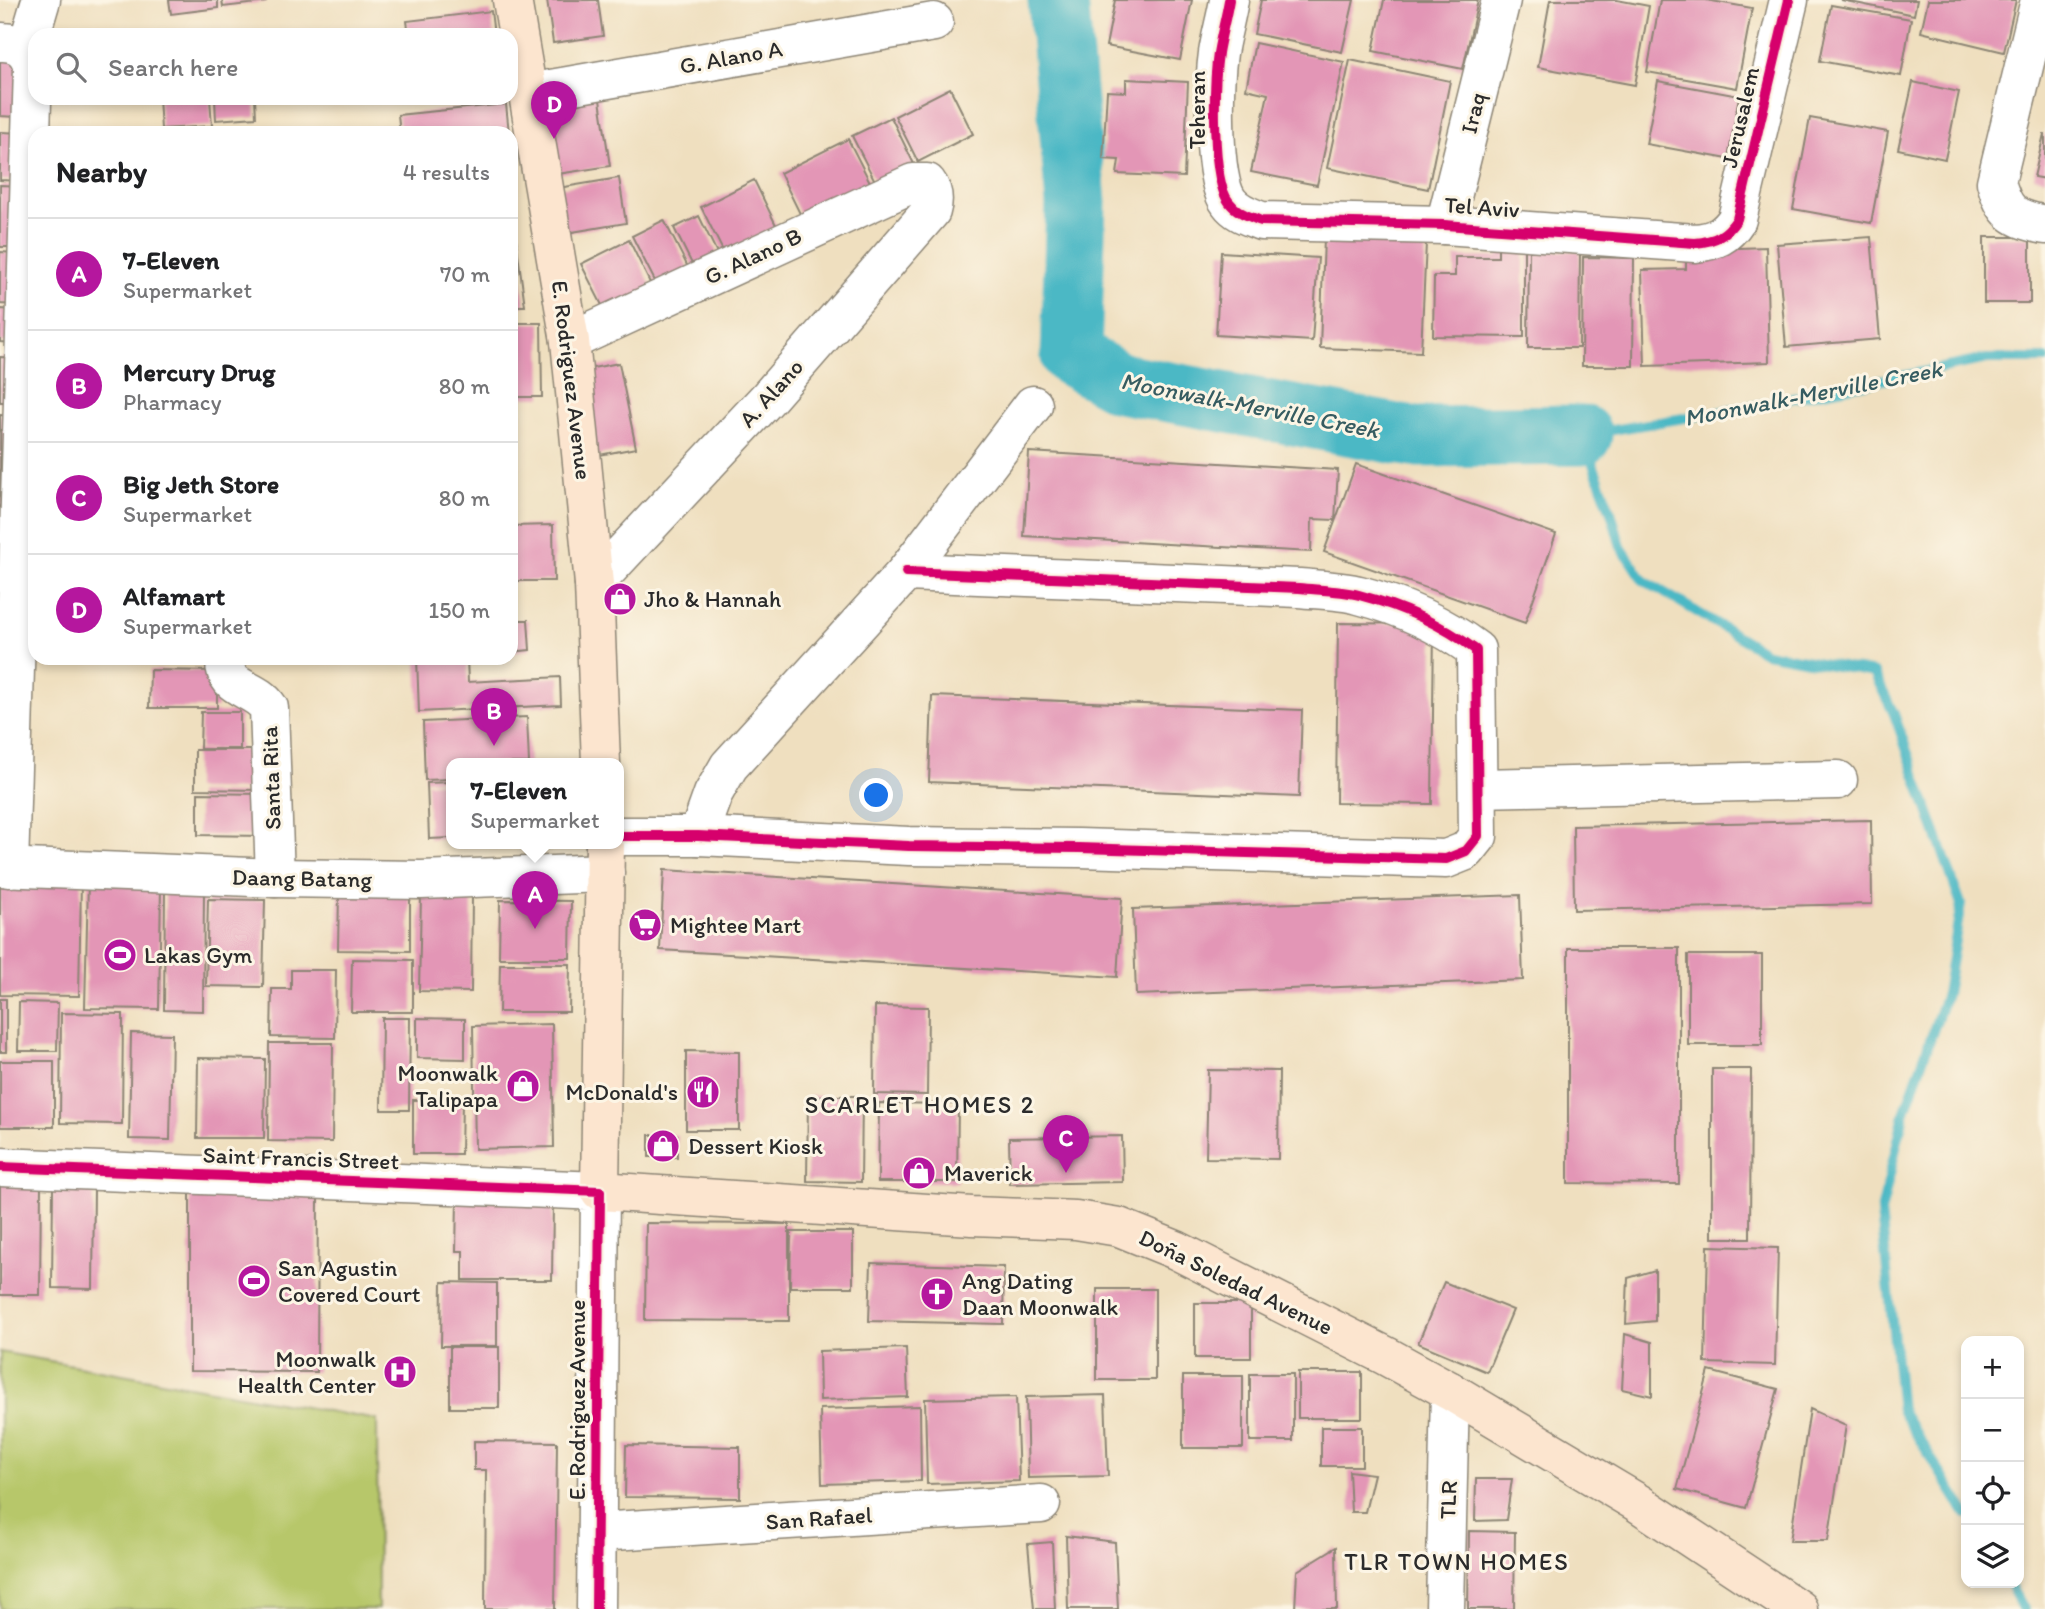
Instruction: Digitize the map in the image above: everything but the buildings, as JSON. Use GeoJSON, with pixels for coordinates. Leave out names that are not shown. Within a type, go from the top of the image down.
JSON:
{"type":"FeatureCollection","features":[{"type":"Feature","properties":{"kind":"main road","name":"E. Rodriguez Avenue"},"geometry":{"type":"LineString","coordinates":[[512,0],[517,28]]}},
{"type":"Feature","properties":{"kind":"main road","name":"E. Rodriguez Avenue"},"geometry":{"type":"LineString","coordinates":[[518,35],[570,341],[594,583],[601,758]]}},
{"type":"Feature","properties":{"kind":"main road","name":"E. Rodriguez Avenue"},"geometry":{"type":"LineString","coordinates":[[600,1191],[605,858]]}},
{"type":"Feature","properties":{"kind":"main road","name":"Doña Soledad Avenue"},"geometry":{"type":"LineString","coordinates":[[600,1191],[1098,1222],[1140,1235],[1176,1250],[1450,1391],[1638,1503],[1798,1609]]}},
{"type":"Feature","properties":{"kind":"street"},"geometry":{"type":"LineString","coordinates":[[28,57],[13,46],[41,0]]}},
{"type":"Feature","properties":{"kind":"street","name":"Teheran"},"geometry":{"type":"LineString","coordinates":[[1229,0],[1218,55],[1216,134],[1219,175],[1227,201],[1241,213]]}},
{"type":"Feature","properties":{"kind":"street","name":"Iraq"},"geometry":{"type":"LineString","coordinates":[[1445,225],[1501,0]]}},
{"type":"Feature","properties":{"kind":"street","name":"Jerusalem"},"geometry":{"type":"LineString","coordinates":[[1721,237],[1737,219],[1789,0]]}},
{"type":"Feature","properties":{"kind":"street"},"geometry":{"type":"LineString","coordinates":[[2033,222],[2002,204],[1996,182],[2040,0]]}},
{"type":"Feature","properties":{"kind":"street","name":"G. Alano A"},"geometry":{"type":"LineString","coordinates":[[528,93],[934,22]]}},
{"type":"Feature","properties":{"kind":"street"},"geometry":{"type":"LineString","coordinates":[[31,126],[32,105]]}},
{"type":"Feature","properties":{"kind":"street","name":"G. Alano B"},"geometry":{"type":"LineString","coordinates":[[570,341],[913,183],[927,183],[933,193]]}},
{"type":"Feature","properties":{"kind":"street","name":"A. Alano"},"geometry":{"type":"LineString","coordinates":[[594,583],[769,397],[931,211],[933,193]]}},
{"type":"Feature","properties":{"kind":"street"},"geometry":{"type":"LineString","coordinates":[[5,868],[28,211]]}},
{"type":"Feature","properties":{"kind":"street","name":"Tel Aviv"},"geometry":{"type":"LineString","coordinates":[[1241,213],[1261,221],[1445,225],[1695,243],[1710,242],[1721,237]]}},
{"type":"Feature","properties":{"kind":"street"},"geometry":{"type":"LineString","coordinates":[[698,836],[713,794],[729,766],[906,572],[1033,405]]}},
{"type":"Feature","properties":{"kind":"street"},"geometry":{"type":"LineString","coordinates":[[624,835],[909,846],[1079,848],[1446,859],[1466,850],[1478,835],[1476,650],[1453,633],[1422,616],[1357,595],[1299,588],[906,572]]}},
{"type":"Feature","properties":{"kind":"street","name":"Santa Rita"},"geometry":{"type":"LineString","coordinates":[[224,665],[224,672],[230,681],[265,702],[269,708],[275,878]]}},
{"type":"Feature","properties":{"kind":"street"},"geometry":{"type":"LineString","coordinates":[[1479,788],[1838,780]]}},
{"type":"Feature","properties":{"kind":"street","name":"Daang Batang"},"geometry":{"type":"LineString","coordinates":[[5,868],[275,878],[421,880],[605,858]]}},
{"type":"Feature","properties":{"kind":"street","name":"Saint Francis Street"},"geometry":{"type":"LineString","coordinates":[[0,1167],[600,1191]]}},
{"type":"Feature","properties":{"kind":"street","name":"E. Rodriguez Avenue"},"geometry":{"type":"LineString","coordinates":[[596,1609],[600,1191]]}},
{"type":"Feature","properties":{"kind":"street","name":"TLR"},"geometry":{"type":"LineString","coordinates":[[1445,1609],[1450,1391]]}},
{"type":"Feature","properties":{"kind":"street","name":"San Rafael"},"geometry":{"type":"LineString","coordinates":[[597,1532],[1041,1504]]}},
{"type":"Feature","properties":{"kind":"green space"},"geometry":{"type":"Polygon","coordinates":[[[0,1352],[377,1420],[378,1609],[0,1609],[0,1352]]]}},
{"type":"Feature","properties":{"kind":"waterway","name":"Moonwalk-Merville Creek"},"geometry":{"type":"LineString","coordinates":[[1058,0],[1076,203],[1071,356],[1120,383],[1413,437],[1582,435]]}},
{"type":"Feature","properties":{"kind":"waterway","name":"Moonwalk-Merville Creek"},"geometry":{"type":"LineString","coordinates":[[1961,1506],[1901,1410],[1881,1212],[1904,1114],[1946,994],[1961,904],[1894,714],[1874,673],[1766,653],[1643,580],[1621,547],[1582,435],[1744,408],[1987,359],[2045,359]]}},
{"type":"Feature","properties":{"kind":"waterway","name":"Moonwalk-Merville Creek"},"geometry":{"type":"LineString","coordinates":[[2012,1588],[2023,1609]]}},
{"type":"Feature","properties":{"kind":"cycle path"},"geometry":{"type":"LineString","coordinates":[[1229,0],[1217,67],[1217,153],[1223,190],[1232,206],[1244,214],[1261,221],[1445,225],[1695,243],[1719,237],[1729,230],[1737,219],[1789,0]]}},
{"type":"Feature","properties":{"kind":"cycle path"},"geometry":{"type":"LineString","coordinates":[[624,836],[1446,859],[1466,851],[1478,836],[1476,650],[1449,632],[1405,610],[1375,599],[1329,590],[906,572]]}},
{"type":"Feature","properties":{"kind":"cycle path"},"geometry":{"type":"LineString","coordinates":[[0,1167],[600,1191],[596,1609]]}},
{"type":"Feature","properties":{"kind":"place","name":"Alfamart"},"geometry":{"type":"Point","coordinates":[554,139]}},
{"type":"Feature","properties":{"kind":"place","name":"Jho & Hannah"},"geometry":{"type":"Point","coordinates":[620,599]}},
{"type":"Feature","properties":{"kind":"place","name":"Mercury Drug"},"geometry":{"type":"Point","coordinates":[494,746]}},
{"type":"Feature","properties":{"kind":"place","name":"Mightee Mart"},"geometry":{"type":"Point","coordinates":[645,925]}},
{"type":"Feature","properties":{"kind":"place","name":"7-Eleven"},"geometry":{"type":"Point","coordinates":[535,929]}},
{"type":"Feature","properties":{"kind":"place","name":"Lakas Gym"},"geometry":{"type":"Point","coordinates":[120,955]}},
{"type":"Feature","properties":{"kind":"place","name":"Moonwalk Talipapa"},"geometry":{"type":"Point","coordinates":[523,1086]}},
{"type":"Feature","properties":{"kind":"place","name":"McDonald's"},"geometry":{"type":"Point","coordinates":[703,1092]}},
{"type":"Feature","properties":{"kind":"place","name":"Dessert Kiosk"},"geometry":{"type":"Point","coordinates":[663,1146]}},
{"type":"Feature","properties":{"kind":"place","name":"Maverick"},"geometry":{"type":"Point","coordinates":[919,1173]}},
{"type":"Feature","properties":{"kind":"place","name":"Big Jeth Store"},"geometry":{"type":"Point","coordinates":[1066,1173]}},
{"type":"Feature","properties":{"kind":"place","name":"San Agustin Covered Court"},"geometry":{"type":"Point","coordinates":[254,1281]}},
{"type":"Feature","properties":{"kind":"place","name":"Ang Dating Daan Moonwalk"},"geometry":{"type":"Point","coordinates":[937,1294]}},
{"type":"Feature","properties":{"kind":"place","name":"Moonwalk Health Center"},"geometry":{"type":"Point","coordinates":[400,1372]}},
{"type":"Feature","properties":{"kind":"district","name":"SCARLET HOMES 2"},"geometry":{"type":"Point","coordinates":[920,1104]}},
{"type":"Feature","properties":{"kind":"district","name":"TLR TOWN HOMES"},"geometry":{"type":"Point","coordinates":[1457,1561]}}]}
